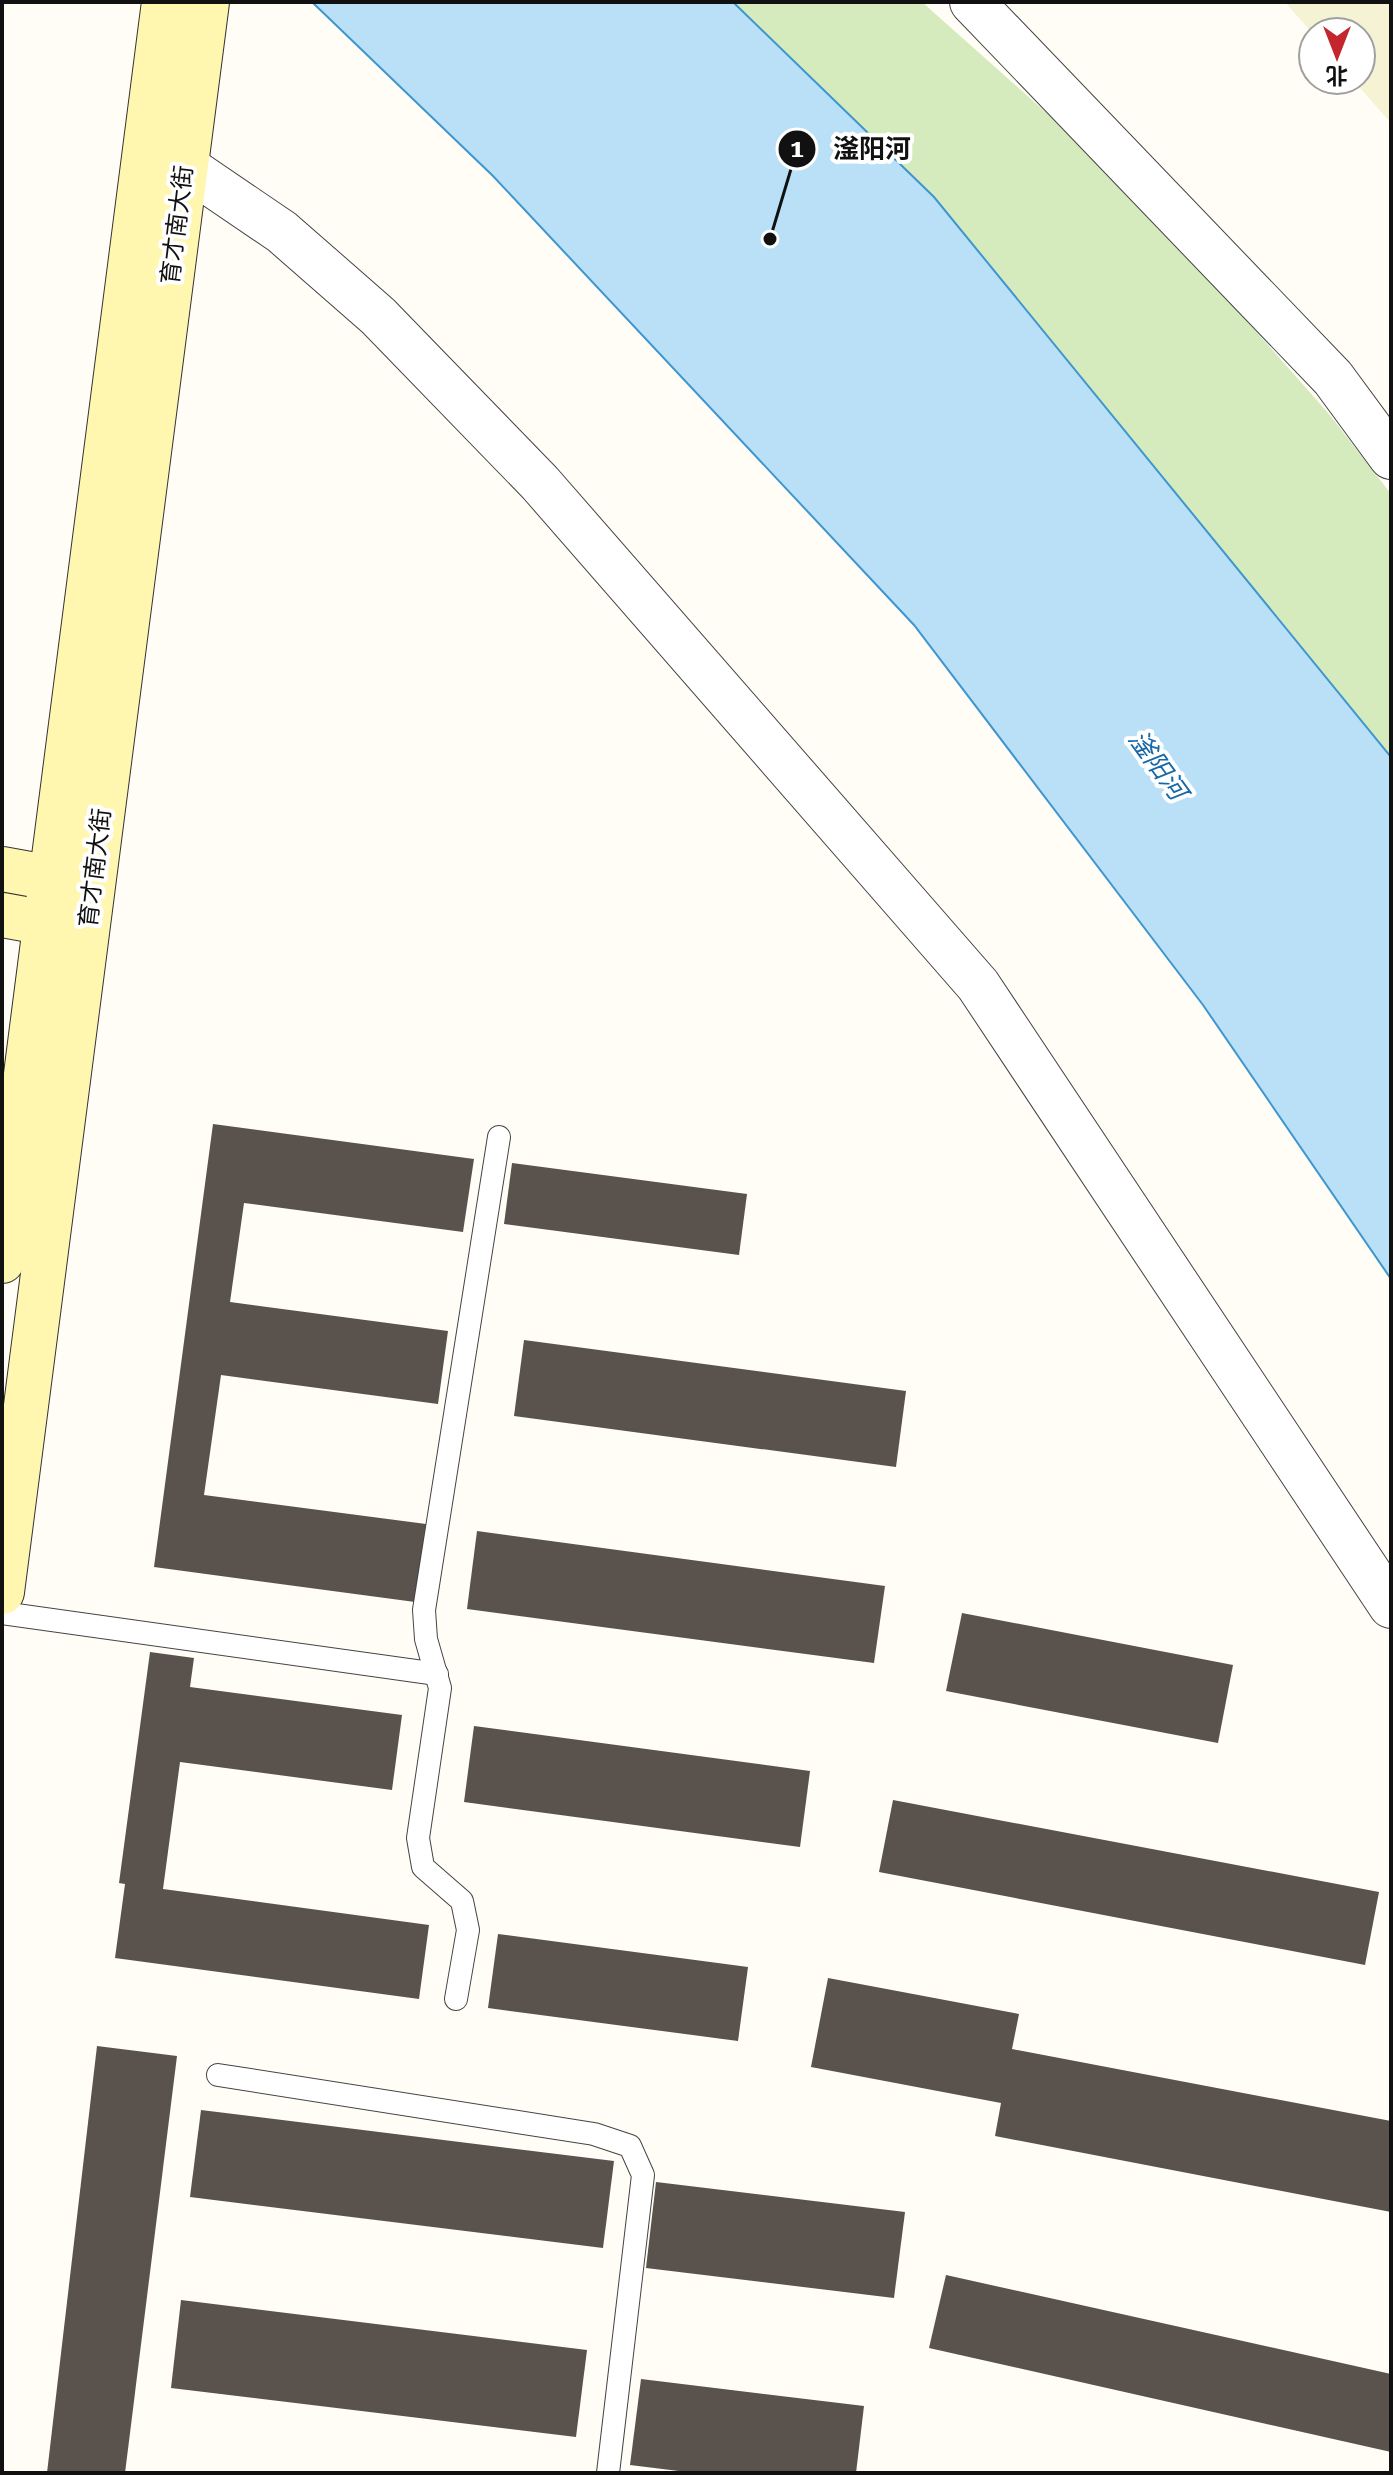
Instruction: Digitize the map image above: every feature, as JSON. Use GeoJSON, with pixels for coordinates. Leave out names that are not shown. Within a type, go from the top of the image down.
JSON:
{"type":"FeatureCollection","features":[{"type":"Feature","properties":{"kind":"main road","name":"育才南大街"},"geometry":{"type":"LineString","coordinates":[[72,881],[149,119],[164,2]]}},
{"type":"Feature","properties":{"kind":"main road","name":"育才南大街"},"geometry":{"type":"LineString","coordinates":[[2,1592],[66,926],[207,2]]}},
{"type":"Feature","properties":{"kind":"main road"},"geometry":{"type":"LineString","coordinates":[[2,869],[72,881]]}},
{"type":"Feature","properties":{"kind":"main road"},"geometry":{"type":"LineString","coordinates":[[2,915],[66,926]]}},
{"type":"Feature","properties":{"kind":"main road","name":"育才南大街"},"geometry":{"type":"LineString","coordinates":[[2,1261],[66,926]]}},
{"type":"Feature","properties":{"kind":"street"},"geometry":{"type":"LineString","coordinates":[[972,2],[1333,378],[1391,457]]}},
{"type":"Feature","properties":{"kind":"street"},"geometry":{"type":"LineString","coordinates":[[186,155],[282,232],[378,316],[540,483],[978,985],[1391,1606]]}},
{"type":"Feature","properties":{"kind":"lane"},"geometry":{"type":"LineString","coordinates":[[456,1999],[468,1930],[462,1901],[423,1867],[418,1838],[440,1688],[426,1639],[424,1610],[499,1137]]}},
{"type":"Feature","properties":{"kind":"lane"},"geometry":{"type":"LineString","coordinates":[[2,1613],[437,1674]]}},
{"type":"Feature","properties":{"kind":"lane"},"geometry":{"type":"LineString","coordinates":[[218,2075],[594,2134],[630,2146],[643,2175],[608,2473]]}},
{"type":"Feature","properties":{"kind":"shaded area"},"geometry":{"type":"Polygon","coordinates":[[[1285,2],[1391,2],[1391,123],[1367,96],[1377,96],[1377,16],[1297,16],[1285,2]]]}},
{"type":"Feature","properties":{"kind":"green space"},"geometry":{"type":"Polygon","coordinates":[[[733,2],[922,2],[1051,117],[1193,260],[1329,414],[1391,494],[1391,757],[934,197],[733,2]]]}},
{"type":"Feature","properties":{"kind":"water"},"geometry":{"type":"Polygon","coordinates":[[[312,2],[733,2],[934,197],[1391,757],[1391,1279],[1203,1005],[914,625],[493,176],[312,2]]]}},
{"type":"Feature","properties":{"kind":"building"},"geometry":{"type":"Polygon","coordinates":[[[213,1124],[474,1159],[463,1232],[244,1203],[230,1302],[448,1331],[438,1404],[221,1375],[204,1495],[426,1524],[415,1602],[154,1567],[213,1124]]]}},
{"type":"Feature","properties":{"kind":"building"},"geometry":{"type":"Polygon","coordinates":[[[512,1163],[747,1194],[739,1255],[504,1224],[512,1163]]]}},
{"type":"Feature","properties":{"kind":"building"},"geometry":{"type":"Polygon","coordinates":[[[524,1340],[906,1391],[896,1467],[514,1416],[524,1340]]]}},
{"type":"Feature","properties":{"kind":"building"},"geometry":{"type":"Polygon","coordinates":[[[477,1531],[885,1586],[874,1663],[467,1609],[477,1531]]]}},
{"type":"Feature","properties":{"kind":"building"},"geometry":{"type":"Polygon","coordinates":[[[962,1613],[1233,1665],[1218,1743],[946,1691],[962,1613]]]}},
{"type":"Feature","properties":{"kind":"building"},"geometry":{"type":"Polygon","coordinates":[[[150,1652],[194,1658],[190,1687],[402,1715],[392,1790],[180,1762],[163,1889],[429,1925],[419,1999],[115,1958],[125,1884],[119,1883],[150,1652]]]}},
{"type":"Feature","properties":{"kind":"building"},"geometry":{"type":"Polygon","coordinates":[[[474,1726],[810,1771],[800,1847],[464,1802],[474,1726]]]}},
{"type":"Feature","properties":{"kind":"building"},"geometry":{"type":"Polygon","coordinates":[[[893,1800],[1379,1892],[1365,1965],[879,1872],[893,1800]]]}},
{"type":"Feature","properties":{"kind":"building"},"geometry":{"type":"Polygon","coordinates":[[[498,1934],[748,1967],[738,2041],[488,2008],[498,1934]]]}},
{"type":"Feature","properties":{"kind":"building"},"geometry":{"type":"Polygon","coordinates":[[[828,1978],[1019,2014],[1012,2049],[1391,2121],[1391,2212],[995,2136],[1001,2103],[811,2067],[828,1978]]]}},
{"type":"Feature","properties":{"kind":"building"},"geometry":{"type":"Polygon","coordinates":[[[97,2046],[177,2056],[125,2473],[47,2473],[97,2046]]]}},
{"type":"Feature","properties":{"kind":"building"},"geometry":{"type":"Polygon","coordinates":[[[201,2110],[614,2161],[603,2248],[190,2197],[201,2110]]]}},
{"type":"Feature","properties":{"kind":"building"},"geometry":{"type":"Polygon","coordinates":[[[656,2182],[905,2212],[894,2298],[646,2268],[656,2182]]]}},
{"type":"Feature","properties":{"kind":"building"},"geometry":{"type":"Polygon","coordinates":[[[946,2275],[1391,2374],[1391,2452],[929,2348],[946,2275]]]}},
{"type":"Feature","properties":{"kind":"building"},"geometry":{"type":"Polygon","coordinates":[[[181,2300],[587,2350],[576,2437],[171,2388],[181,2300]]]}},
{"type":"Feature","properties":{"kind":"building"},"geometry":{"type":"Polygon","coordinates":[[[641,2379],[864,2406],[856,2473],[695,2473],[630,2465],[641,2379]]]}},
{"type":"Feature","properties":{"kind":"place","name":"滏阳河"},"geometry":{"type":"Point","coordinates":[770,239]}}]}
